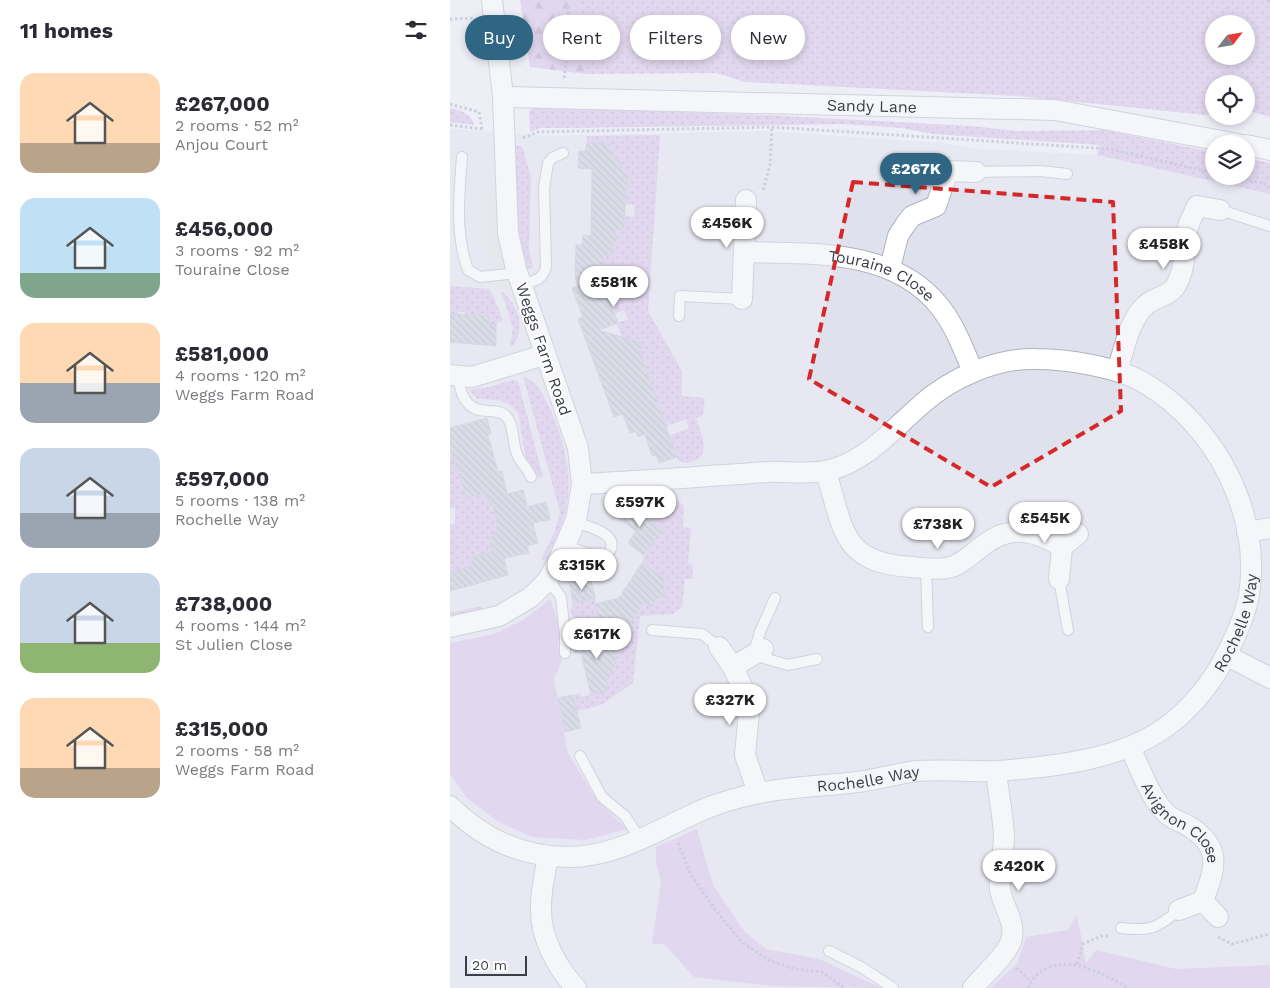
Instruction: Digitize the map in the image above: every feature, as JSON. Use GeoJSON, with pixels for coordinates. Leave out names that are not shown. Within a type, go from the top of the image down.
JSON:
{"type":"FeatureCollection","features":[{"type":"Feature","properties":{"kind":"street","name":"Weggs Farm Road"},"geometry":{"type":"LineString","coordinates":[[450,627],[499,616],[531,597],[548,580],[566,546],[575,522],[582,484],[578,448],[544,355],[520,279],[508,233],[503,97],[492,0]]}},
{"type":"Feature","properties":{"kind":"street","name":"Sandy Lane"},"geometry":{"type":"LineString","coordinates":[[503,97],[1055,110],[1205,138]]}},
{"type":"Feature","properties":{"kind":"street"},"geometry":{"type":"LineString","coordinates":[[1255,147],[1270,150]]}},
{"type":"Feature","properties":{"kind":"street"},"geometry":{"type":"LineString","coordinates":[[890,268],[898,236],[912,216],[936,206],[948,171],[976,172]]}},
{"type":"Feature","properties":{"kind":"street"},"geometry":{"type":"LineString","coordinates":[[742,299],[746,200]]}},
{"type":"Feature","properties":{"kind":"street"},"geometry":{"type":"LineString","coordinates":[[1117,371],[1138,312],[1147,303],[1162,297],[1174,288],[1185,261],[1188,226],[1197,206],[1220,210]]}},
{"type":"Feature","properties":{"kind":"street","name":"Touraine Close"},"geometry":{"type":"LineString","coordinates":[[744,252],[835,255],[890,268],[908,276],[940,307],[956,333],[973,372]]}},
{"type":"Feature","properties":{"kind":"street"},"geometry":{"type":"LineString","coordinates":[[455,375],[472,376],[544,355]]}},
{"type":"Feature","properties":{"kind":"street","name":"Rochelle Way"},"geometry":{"type":"LineString","coordinates":[[451,809],[497,842],[522,852],[548,857],[594,855],[640,839],[702,810],[758,794],[865,781],[916,771],[996,771],[1101,756],[1155,735],[1195,702],[1236,637],[1248,595],[1251,568],[1247,532],[1237,494],[1222,461],[1202,431],[1145,383],[1117,371],[1061,361],[1030,359],[973,372],[926,400],[868,452],[849,463],[826,472],[774,472],[582,484]]}},
{"type":"Feature","properties":{"kind":"street"},"geometry":{"type":"LineString","coordinates":[[826,472],[846,534],[856,550],[869,560],[889,566],[926,568],[954,566],[988,542],[1013,531],[1044,535],[1062,547]]}},
{"type":"Feature","properties":{"kind":"street"},"geometry":{"type":"LineString","coordinates":[[1247,532],[1270,528]]}},
{"type":"Feature","properties":{"kind":"street"},"geometry":{"type":"LineString","coordinates":[[1059,579],[1062,547],[1078,534]]}},
{"type":"Feature","properties":{"kind":"street"},"geometry":{"type":"LineString","coordinates":[[719,647],[733,667],[743,688],[749,711],[745,755],[758,794]]}},
{"type":"Feature","properties":{"kind":"street"},"geometry":{"type":"LineString","coordinates":[[733,667],[758,652]]}},
{"type":"Feature","properties":{"kind":"street"},"geometry":{"type":"LineString","coordinates":[[1226,655],[1270,678]]}},
{"type":"Feature","properties":{"kind":"street","name":"Avignon Close"},"geometry":{"type":"LineString","coordinates":[[1130,746],[1154,797],[1167,815],[1204,837],[1212,852],[1215,868],[1203,901]]}},
{"type":"Feature","properties":{"kind":"street"},"geometry":{"type":"LineString","coordinates":[[973,988],[992,965],[1003,956],[1012,938],[1010,918],[1000,892],[999,868],[1004,837],[996,771]]}},
{"type":"Feature","properties":{"kind":"street"},"geometry":{"type":"LineString","coordinates":[[548,857],[540,912],[546,939],[557,964],[576,988]]}},
{"type":"Feature","properties":{"kind":"street"},"geometry":{"type":"LineString","coordinates":[[1180,910],[1203,901],[1218,917]]}},
{"type":"Feature","properties":{"kind":"lane"},"geometry":{"type":"LineString","coordinates":[[462,157],[459,213],[460,237],[468,270],[480,277],[539,279],[544,274],[546,267],[544,188],[546,171],[552,158],[563,153]]}},
{"type":"Feature","properties":{"kind":"lane"},"geometry":{"type":"LineString","coordinates":[[976,172],[1067,174]]}},
{"type":"Feature","properties":{"kind":"lane"},"geometry":{"type":"LineString","coordinates":[[1220,210],[1270,226]]}},
{"type":"Feature","properties":{"kind":"lane"},"geometry":{"type":"LineString","coordinates":[[679,316],[680,296],[742,299]]}},
{"type":"Feature","properties":{"kind":"lane"},"geometry":{"type":"LineString","coordinates":[[455,375],[460,388],[471,406],[476,409],[500,413],[506,417],[510,424],[517,454],[531,477]]}},
{"type":"Feature","properties":{"kind":"lane"},"geometry":{"type":"LineString","coordinates":[[566,546],[598,557],[607,556],[611,551],[612,545],[609,537],[602,531],[575,522]]}},
{"type":"Feature","properties":{"kind":"lane"},"geometry":{"type":"LineString","coordinates":[[926,568],[928,627]]}},
{"type":"Feature","properties":{"kind":"lane"},"geometry":{"type":"LineString","coordinates":[[1059,579],[1068,630]]}},
{"type":"Feature","properties":{"kind":"lane"},"geometry":{"type":"LineString","coordinates":[[548,580],[561,597],[565,652]]}},
{"type":"Feature","properties":{"kind":"lane"},"geometry":{"type":"LineString","coordinates":[[775,598],[760,632],[758,652],[788,665],[817,659]]}},
{"type":"Feature","properties":{"kind":"lane"},"geometry":{"type":"LineString","coordinates":[[652,630],[702,634],[719,647]]}},
{"type":"Feature","properties":{"kind":"lane"},"geometry":{"type":"LineString","coordinates":[[580,756],[602,796],[625,816],[640,839]]}},
{"type":"Feature","properties":{"kind":"lane"},"geometry":{"type":"LineString","coordinates":[[1121,928],[1148,930],[1167,921],[1180,910]]}},
{"type":"Feature","properties":{"kind":"lane"},"geometry":{"type":"LineString","coordinates":[[829,951],[861,967],[893,988]]}},
{"type":"Feature","properties":{"kind":"path"},"geometry":{"type":"LineString","coordinates":[[564,78],[571,22],[565,0]]}},
{"type":"Feature","properties":{"kind":"path"},"geometry":{"type":"LineString","coordinates":[[450,104],[479,112],[485,136],[524,138],[538,132],[772,127],[1110,149],[1205,171]]}},
{"type":"Feature","properties":{"kind":"path"},"geometry":{"type":"LineString","coordinates":[[450,125],[482,129]]}},
{"type":"Feature","properties":{"kind":"path"},"geometry":{"type":"LineString","coordinates":[[746,200],[762,191],[770,165],[772,127]]}},
{"type":"Feature","properties":{"kind":"path"},"geometry":{"type":"LineString","coordinates":[[1255,182],[1270,185]]}},
{"type":"Feature","properties":{"kind":"path"},"geometry":{"type":"LineString","coordinates":[[671,826],[691,875],[716,911],[743,943],[768,960],[795,969],[822,972],[844,988]]}},
{"type":"Feature","properties":{"kind":"path"},"geometry":{"type":"LineString","coordinates":[[1028,988],[1040,974],[1057,964],[1078,964],[1127,988]]}},
{"type":"Feature","properties":{"kind":"highlighted area"},"geometry":{"type":"Polygon","coordinates":[[[853,182],[1113,202],[1121,411],[991,487],[809,379],[853,182]]]}},
{"type":"Feature","properties":{"kind":"shaded area"},"geometry":{"type":"Polygon","coordinates":[[[450,129],[549,136],[765,131],[941,143],[978,149],[1097,155],[1205,179],[1205,185],[1230,185],[1270,194],[1270,988],[450,988],[450,129]]]}},
{"type":"Feature","properties":{"kind":"shaded area"},"geometry":{"type":"Polygon","coordinates":[[[492,165],[498,246],[515,304],[496,283],[485,241],[486,178],[488,169],[492,165]]]}},
{"type":"Feature","properties":{"kind":"green space"},"geometry":{"type":"Polygon","coordinates":[[[520,0],[578,0],[580,15],[543,15],[543,60],[584,60],[586,74],[530,67],[529,60],[533,60],[533,15],[522,15],[520,0]]]}},
{"type":"Feature","properties":{"kind":"green space"},"geometry":{"type":"Polygon","coordinates":[[[578,0],[1270,0],[1270,117],[1255,113],[1255,75],[1205,75],[1205,115],[1018,96],[745,82],[716,73],[586,74],[584,60],[620,60],[620,15],[580,15],[578,0]]]}},
{"type":"Feature","properties":{"kind":"green space"},"geometry":{"type":"Polygon","coordinates":[[[534,107],[765,115],[971,126],[1017,131],[1103,130],[1205,150],[1205,179],[1097,155],[1099,145],[933,134],[901,128],[845,124],[540,128],[530,132],[529,111],[534,107]]]}},
{"type":"Feature","properties":{"kind":"green space"},"geometry":{"type":"Polygon","coordinates":[[[450,108],[465,113],[474,125],[450,122],[450,108]]]}},
{"type":"Feature","properties":{"kind":"green space"},"geometry":{"type":"Polygon","coordinates":[[[660,135],[648,311],[682,371],[682,396],[705,398],[703,415],[696,418],[704,448],[699,458],[688,463],[678,460],[669,436],[689,428],[686,419],[661,428],[658,421],[664,419],[639,350],[642,347],[625,345],[617,323],[628,319],[624,310],[608,316],[595,262],[603,262],[603,255],[611,255],[612,245],[616,242],[613,229],[624,216],[634,217],[635,205],[610,203],[611,193],[627,194],[628,174],[616,173],[621,167],[617,160],[609,159],[610,144],[587,142],[587,136],[660,135]]]}},
{"type":"Feature","properties":{"kind":"green space"},"geometry":{"type":"Polygon","coordinates":[[[515,146],[522,146],[531,176],[529,248],[533,268],[528,269],[518,224],[515,146]]]}},
{"type":"Feature","properties":{"kind":"green space"},"geometry":{"type":"Polygon","coordinates":[[[1255,160],[1270,163],[1270,194],[1230,185],[1255,185],[1255,160]]]}},
{"type":"Feature","properties":{"kind":"green space"},"geometry":{"type":"Polygon","coordinates":[[[450,286],[490,289],[503,320],[496,324],[489,324],[489,317],[464,322],[465,312],[458,312],[457,342],[451,343],[450,286]]]}},
{"type":"Feature","properties":{"kind":"green space"},"geometry":{"type":"Polygon","coordinates":[[[501,291],[512,302],[520,324],[517,339],[512,347],[510,344],[513,328],[501,291]]]}},
{"type":"Feature","properties":{"kind":"green space"},"geometry":{"type":"Polygon","coordinates":[[[523,376],[537,386],[546,400],[559,431],[568,468],[569,487],[567,505],[555,542],[544,561],[541,559],[555,531],[560,512],[523,376]]]}},
{"type":"Feature","properties":{"kind":"green space"},"geometry":{"type":"Polygon","coordinates":[[[512,380],[518,381],[543,477],[539,478],[525,455],[518,412],[510,405],[499,400],[478,399],[469,390],[490,387],[512,380]]]}},
{"type":"Feature","properties":{"kind":"green space"},"geometry":{"type":"Polygon","coordinates":[[[450,443],[467,497],[491,492],[491,508],[508,531],[493,535],[490,538],[494,547],[502,545],[507,558],[450,572],[450,524],[455,524],[455,509],[450,508],[450,443]]]}},
{"type":"Feature","properties":{"kind":"green space"},"geometry":{"type":"Polygon","coordinates":[[[677,500],[684,506],[683,527],[691,528],[688,563],[693,564],[692,579],[685,579],[682,607],[673,614],[640,616],[633,683],[601,705],[577,711],[573,695],[580,693],[581,697],[608,690],[604,671],[613,670],[615,666],[615,646],[605,645],[605,637],[633,630],[630,620],[644,602],[651,607],[657,598],[662,598],[665,593],[659,586],[665,579],[643,564],[646,549],[662,528],[627,501],[677,500]]]}},
{"type":"Feature","properties":{"kind":"green space"},"geometry":{"type":"Polygon","coordinates":[[[595,598],[601,625],[591,627],[578,624],[570,612],[573,603],[595,598]]]}},
{"type":"Feature","properties":{"kind":"green space"},"geometry":{"type":"Polygon","coordinates":[[[550,599],[560,626],[558,647],[562,660],[554,679],[568,753],[597,800],[627,829],[586,840],[532,837],[497,821],[466,797],[450,774],[450,643],[495,634],[525,619],[550,599]]]}},
{"type":"Feature","properties":{"kind":"green space"},"geometry":{"type":"Polygon","coordinates":[[[482,606],[481,611],[450,617],[450,613],[482,606]]]}},
{"type":"Feature","properties":{"kind":"green space"},"geometry":{"type":"Polygon","coordinates":[[[697,829],[713,885],[744,931],[766,949],[819,959],[881,988],[771,986],[694,977],[664,944],[652,944],[661,882],[656,862],[656,847],[697,829]]]}},
{"type":"Feature","properties":{"kind":"green space"},"geometry":{"type":"Polygon","coordinates":[[[1077,915],[1086,963],[1096,950],[1176,969],[1270,965],[1270,988],[990,988],[1017,964],[1026,937],[1068,930],[1077,915]]]}},
{"type":"Feature","properties":{"kind":"building"},"geometry":{"type":"Polygon","coordinates":[[[587,142],[610,144],[610,153],[621,163],[621,173],[628,174],[623,229],[615,229],[616,242],[612,245],[611,255],[603,255],[602,280],[618,323],[598,330],[645,344],[639,350],[677,457],[659,463],[656,455],[652,456],[645,434],[638,437],[636,431],[630,433],[623,414],[614,417],[578,319],[583,317],[572,288],[578,286],[575,276],[576,245],[582,245],[583,235],[591,236],[592,169],[578,168],[579,151],[585,152],[587,142]]]}},
{"type":"Feature","properties":{"kind":"building"},"geometry":{"type":"Polygon","coordinates":[[[450,314],[489,316],[489,324],[496,324],[496,346],[450,342],[450,314]]]}},
{"type":"Feature","properties":{"kind":"building"},"geometry":{"type":"Polygon","coordinates":[[[487,418],[491,434],[488,435],[498,472],[502,471],[507,494],[523,490],[527,507],[546,502],[550,520],[533,523],[538,543],[527,546],[529,553],[504,558],[508,575],[450,591],[450,572],[475,565],[473,557],[492,552],[490,538],[499,528],[494,510],[485,493],[467,498],[450,447],[450,428],[487,418]]]}},
{"type":"Feature","properties":{"kind":"building"},"geometry":{"type":"Polygon","coordinates":[[[627,501],[663,529],[643,555],[628,543],[636,531],[616,516],[627,501]]]}},
{"type":"Feature","properties":{"kind":"building"},"geometry":{"type":"Polygon","coordinates":[[[642,563],[665,579],[662,582],[666,597],[657,598],[651,607],[644,602],[631,622],[633,629],[604,637],[595,604],[619,598],[642,563]]]}},
{"type":"Feature","properties":{"kind":"building"},"geometry":{"type":"Polygon","coordinates":[[[591,579],[595,598],[573,603],[569,582],[591,579]]]}},
{"type":"Feature","properties":{"kind":"building"},"geometry":{"type":"Polygon","coordinates":[[[575,635],[615,638],[615,665],[606,681],[608,690],[591,695],[581,653],[574,652],[575,635]]]}},
{"type":"Feature","properties":{"kind":"building"},"geometry":{"type":"Polygon","coordinates":[[[573,695],[581,728],[565,732],[558,698],[573,695]]]}}]}
